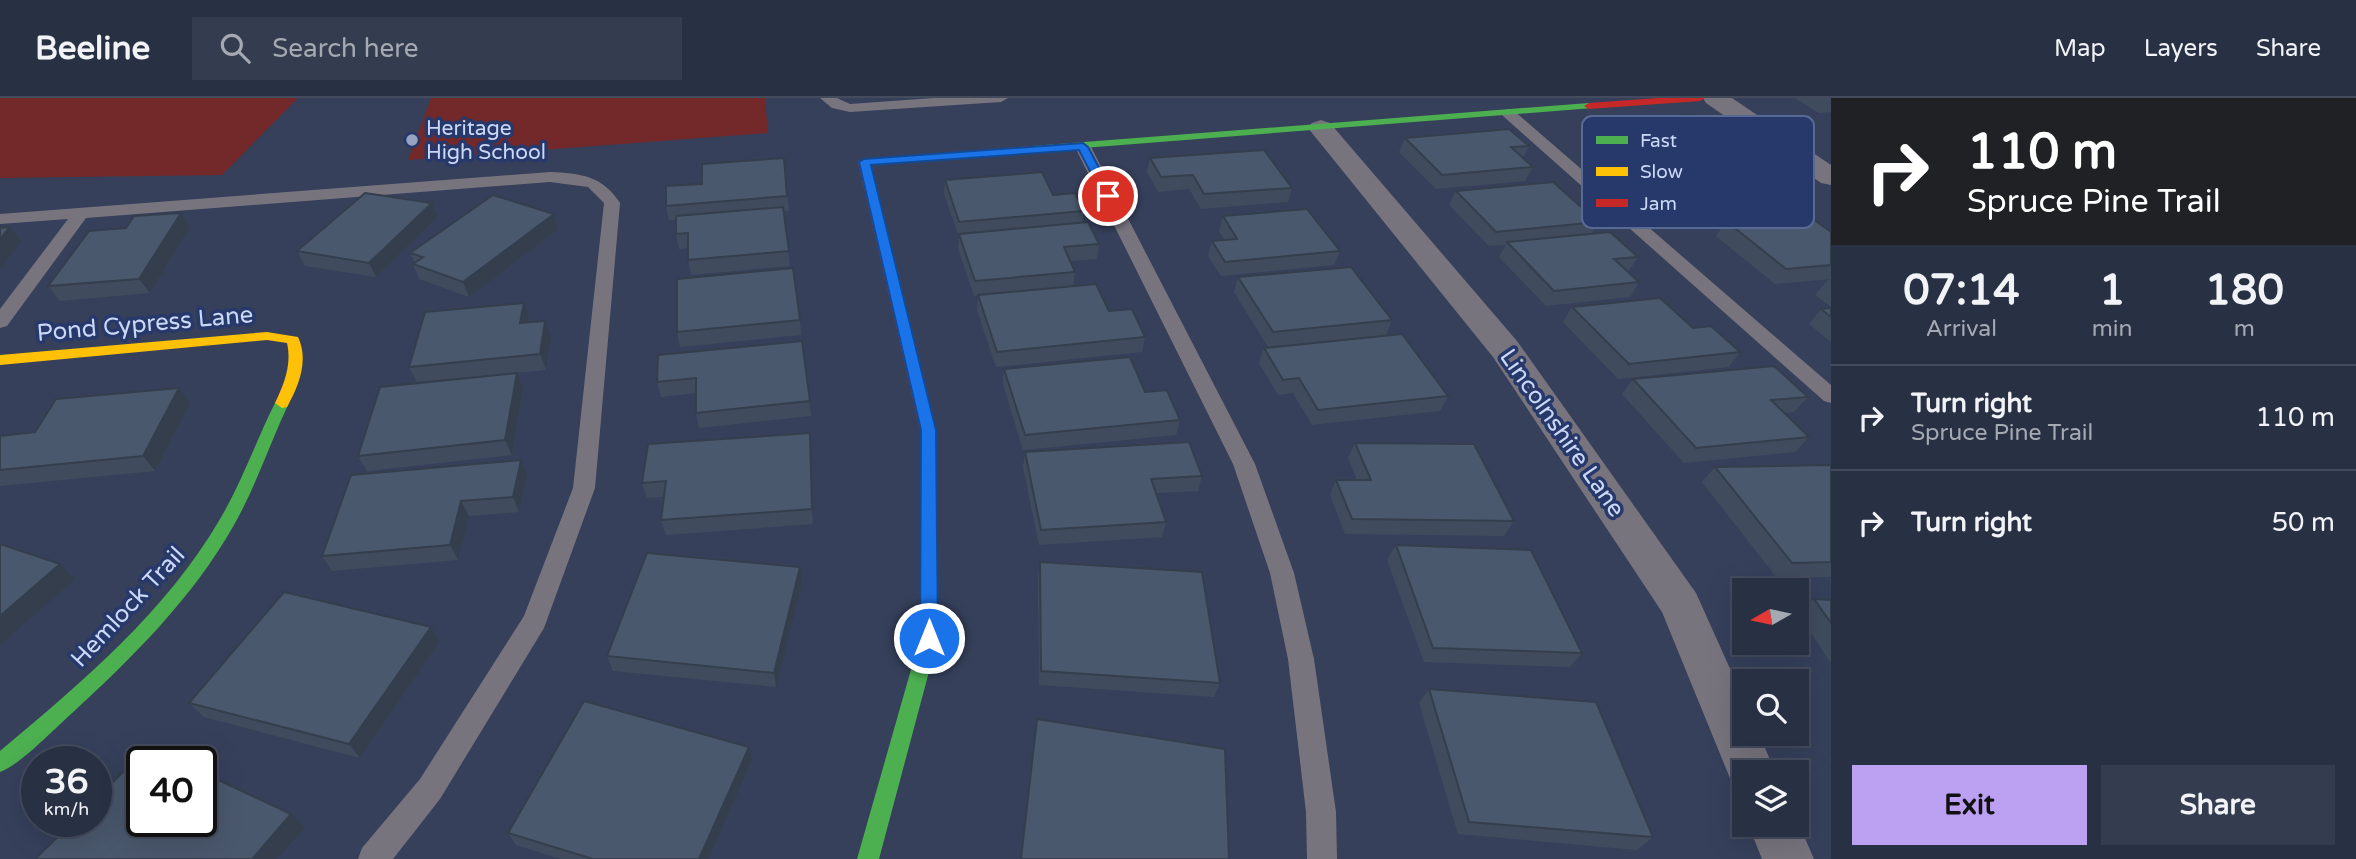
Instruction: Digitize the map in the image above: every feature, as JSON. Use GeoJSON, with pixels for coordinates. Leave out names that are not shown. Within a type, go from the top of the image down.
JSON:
{"type":"FeatureCollection","features":[{"type":"Feature","properties":{"kind":"street"},"geometry":{"type":"LineString","coordinates":[[868,859],[929,638],[929,430],[864,162],[1700,98]]}},
{"type":"Feature","properties":{"kind":"street"},"geometry":{"type":"LineString","coordinates":[[1715,98],[1741,116]]}},
{"type":"Feature","properties":{"kind":"street","name":"Lincolnshire Lane"},"geometry":{"type":"LineString","coordinates":[[1321,128],[1504,349],[1681,606],[1746,760]]}},
{"type":"Feature","properties":{"kind":"street"},"geometry":{"type":"LineString","coordinates":[[1814,165],[1831,177]]}},
{"type":"Feature","properties":{"kind":"street","name":"Pond Cypress Lane"},"geometry":{"type":"LineString","coordinates":[[0,360],[231,338],[267,336],[293,341]]}},
{"type":"Feature","properties":{"kind":"street","name":"Hemlock Trail"},"geometry":{"type":"LineString","coordinates":[[0,763],[54,718],[132,642],[178,592],[212,548],[251,471],[295,372],[299,351],[293,341]]}},
{"type":"Feature","properties":{"kind":"street"},"geometry":{"type":"LineString","coordinates":[[1779,837],[1788,859]]}},
{"type":"Feature","properties":{"kind":"lane"},"geometry":{"type":"LineString","coordinates":[[827,98],[837,105],[850,108],[1001,98]]}},
{"type":"Feature","properties":{"kind":"lane"},"geometry":{"type":"LineString","coordinates":[[1508,113],[1582,178]]}},
{"type":"Feature","properties":{"kind":"lane"},"geometry":{"type":"LineString","coordinates":[[1083,147],[1244,464],[1282,573],[1301,659],[1321,812],[1322,859]]}},
{"type":"Feature","properties":{"kind":"lane"},"geometry":{"type":"LineString","coordinates":[[0,219],[550,177],[594,182],[607,192],[612,203],[584,488],[535,620],[430,789],[373,859]]}},
{"type":"Feature","properties":{"kind":"lane"},"geometry":{"type":"LineString","coordinates":[[0,322],[81,213]]}},
{"type":"Feature","properties":{"kind":"lane"},"geometry":{"type":"LineString","coordinates":[[1639,228],[1831,396]]}},
{"type":"Feature","properties":{"kind":"shaded area"},"geometry":{"type":"Polygon","coordinates":[[[0,98],[298,98],[222,175],[0,178],[0,98]]]}},
{"type":"Feature","properties":{"kind":"shaded area"},"geometry":{"type":"Polygon","coordinates":[[[431,98],[765,98],[768,133],[408,160],[431,98]]]}},
{"type":"Feature","properties":{"kind":"building"},"geometry":{"type":"Polygon","coordinates":[[[1509,129],[1529,146],[1511,147],[1533,167],[1442,175],[1405,138],[1509,129]]]}},
{"type":"Feature","properties":{"kind":"building"},"geometry":{"type":"Polygon","coordinates":[[[1264,150],[1292,188],[1204,194],[1193,175],[1161,177],[1150,158],[1264,150]]]}},
{"type":"Feature","properties":{"kind":"building"},"geometry":{"type":"Polygon","coordinates":[[[784,158],[787,196],[666,206],[666,186],[702,184],[702,164],[784,158]]]}},
{"type":"Feature","properties":{"kind":"building"},"geometry":{"type":"Polygon","coordinates":[[[1042,172],[1053,195],[1075,193],[1084,211],[959,222],[945,180],[1042,172]]]}},
{"type":"Feature","properties":{"kind":"building"},"geometry":{"type":"Polygon","coordinates":[[[1553,182],[1582,208],[1582,224],[1496,232],[1456,191],[1553,182]]]}},
{"type":"Feature","properties":{"kind":"building"},"geometry":{"type":"Polygon","coordinates":[[[365,193],[432,203],[369,263],[297,251],[365,193]]]}},
{"type":"Feature","properties":{"kind":"building"},"geometry":{"type":"Polygon","coordinates":[[[493,195],[554,214],[463,282],[413,264],[423,257],[410,253],[493,195]]]}},
{"type":"Feature","properties":{"kind":"building"},"geometry":{"type":"Polygon","coordinates":[[[783,207],[789,251],[688,260],[688,233],[676,234],[676,216],[783,207]]]}},
{"type":"Feature","properties":{"kind":"building"},"geometry":{"type":"Polygon","coordinates":[[[1307,209],[1340,251],[1225,262],[1212,241],[1237,239],[1223,216],[1307,209]]]}},
{"type":"Feature","properties":{"kind":"building"},"geometry":{"type":"Polygon","coordinates":[[[181,213],[139,279],[48,286],[89,231],[126,228],[134,216],[181,213]]]}},
{"type":"Feature","properties":{"kind":"building"},"geometry":{"type":"Polygon","coordinates":[[[1814,220],[1831,232],[1831,265],[1786,269],[1735,228],[1814,228],[1814,220]]]}},
{"type":"Feature","properties":{"kind":"building"},"geometry":{"type":"Polygon","coordinates":[[[1088,222],[1099,244],[1064,247],[1075,272],[975,281],[959,234],[1088,222]]]}},
{"type":"Feature","properties":{"kind":"building"},"geometry":{"type":"Polygon","coordinates":[[[10,227],[0,239],[0,228],[10,227]]]}},
{"type":"Feature","properties":{"kind":"building"},"geometry":{"type":"Polygon","coordinates":[[[1610,232],[1638,257],[1614,259],[1639,282],[1554,291],[1507,242],[1610,232]]]}},
{"type":"Feature","properties":{"kind":"building"},"geometry":{"type":"Polygon","coordinates":[[[1351,267],[1392,320],[1273,332],[1238,277],[1351,267]]]}},
{"type":"Feature","properties":{"kind":"building"},"geometry":{"type":"Polygon","coordinates":[[[793,268],[800,320],[677,332],[677,279],[793,268]]]}},
{"type":"Feature","properties":{"kind":"building"},"geometry":{"type":"Polygon","coordinates":[[[1096,284],[1109,311],[1132,309],[1145,337],[997,352],[978,295],[1096,284]]]}},
{"type":"Feature","properties":{"kind":"building"},"geometry":{"type":"Polygon","coordinates":[[[1660,298],[1693,328],[1711,326],[1740,352],[1629,364],[1572,307],[1660,298]]]}},
{"type":"Feature","properties":{"kind":"building"},"geometry":{"type":"Polygon","coordinates":[[[524,303],[520,323],[545,321],[540,354],[409,367],[425,312],[524,303]]]}},
{"type":"Feature","properties":{"kind":"building"},"geometry":{"type":"Polygon","coordinates":[[[1831,308],[1831,317],[1821,309],[1831,308]]]}},
{"type":"Feature","properties":{"kind":"building"},"geometry":{"type":"Polygon","coordinates":[[[1402,334],[1448,396],[1318,410],[1299,378],[1283,380],[1264,348],[1402,334]]]}},
{"type":"Feature","properties":{"kind":"building"},"geometry":{"type":"Polygon","coordinates":[[[802,341],[810,401],[696,413],[696,378],[657,382],[658,355],[802,341]]]}},
{"type":"Feature","properties":{"kind":"building"},"geometry":{"type":"Polygon","coordinates":[[[1130,357],[1145,392],[1167,390],[1180,420],[1025,435],[1004,369],[1130,357]]]}},
{"type":"Feature","properties":{"kind":"building"},"geometry":{"type":"Polygon","coordinates":[[[1774,366],[1808,397],[1771,400],[1809,437],[1696,448],[1633,379],[1774,366]]]}},
{"type":"Feature","properties":{"kind":"building"},"geometry":{"type":"Polygon","coordinates":[[[517,373],[505,440],[358,456],[380,387],[517,373]]]}},
{"type":"Feature","properties":{"kind":"building"},"geometry":{"type":"Polygon","coordinates":[[[179,388],[143,456],[0,470],[0,436],[35,432],[56,399],[179,388]]]}},
{"type":"Feature","properties":{"kind":"building"},"geometry":{"type":"Polygon","coordinates":[[[810,433],[812,509],[661,520],[666,481],[642,483],[648,444],[810,433]]]}},
{"type":"Feature","properties":{"kind":"building"},"geometry":{"type":"Polygon","coordinates":[[[1189,442],[1202,476],[1151,479],[1166,522],[1041,530],[1025,452],[1189,442]]]}},
{"type":"Feature","properties":{"kind":"building"},"geometry":{"type":"Polygon","coordinates":[[[1355,443],[1474,444],[1514,521],[1352,519],[1336,480],[1371,480],[1355,443]]]}},
{"type":"Feature","properties":{"kind":"building"},"geometry":{"type":"Polygon","coordinates":[[[521,460],[513,497],[461,501],[450,545],[322,556],[351,475],[521,460]]]}},
{"type":"Feature","properties":{"kind":"building"},"geometry":{"type":"Polygon","coordinates":[[[1831,465],[1831,562],[1792,563],[1715,467],[1831,465]]]}},
{"type":"Feature","properties":{"kind":"building"},"geometry":{"type":"Polygon","coordinates":[[[0,544],[60,564],[0,616],[0,544]]]}},
{"type":"Feature","properties":{"kind":"building"},"geometry":{"type":"Polygon","coordinates":[[[1396,545],[1531,550],[1582,653],[1433,648],[1396,545]]]}},
{"type":"Feature","properties":{"kind":"building"},"geometry":{"type":"Polygon","coordinates":[[[647,553],[800,567],[774,673],[607,656],[647,553]]]}},
{"type":"Feature","properties":{"kind":"building"},"geometry":{"type":"Polygon","coordinates":[[[1040,562],[1202,572],[1220,683],[1041,671],[1040,562]]]}},
{"type":"Feature","properties":{"kind":"building"},"geometry":{"type":"Polygon","coordinates":[[[284,592],[431,627],[349,744],[189,703],[284,592]]]}},
{"type":"Feature","properties":{"kind":"building"},"geometry":{"type":"Polygon","coordinates":[[[1814,599],[1831,600],[1831,623],[1814,599]]]}},
{"type":"Feature","properties":{"kind":"building"},"geometry":{"type":"Polygon","coordinates":[[[1429,689],[1596,702],[1653,837],[1469,822],[1429,689]]]}},
{"type":"Feature","properties":{"kind":"building"},"geometry":{"type":"Polygon","coordinates":[[[584,701],[749,747],[699,859],[593,859],[508,833],[584,701]]]}},
{"type":"Feature","properties":{"kind":"building"},"geometry":{"type":"Polygon","coordinates":[[[1037,719],[1225,749],[1229,859],[1021,859],[1037,719]]]}},
{"type":"Feature","properties":{"kind":"building"},"geometry":{"type":"Polygon","coordinates":[[[126,769],[126,837],[217,837],[217,779],[291,814],[252,859],[35,859],[58,837],[112,837],[112,783],[126,769]]]}},
{"type":"Feature","properties":{"kind":"traffic: fast"},"geometry":{"type":"LineString","coordinates":[[1032,149],[1589,106]]}},
{"type":"Feature","properties":{"kind":"traffic: fast"},"geometry":{"type":"LineString","coordinates":[[0,763],[118,658],[146,630],[196,570],[236,505],[282,403]]}},
{"type":"Feature","properties":{"kind":"traffic: fast"},"geometry":{"type":"LineString","coordinates":[[868,859],[929,638],[928,470]]}},
{"type":"Feature","properties":{"kind":"traffic: slow"},"geometry":{"type":"LineString","coordinates":[[0,360],[267,336],[293,340],[295,348],[294,372],[282,403]]}},
{"type":"Feature","properties":{"kind":"traffic: jam"},"geometry":{"type":"LineString","coordinates":[[1589,106],[1700,98]]}},
{"type":"Feature","properties":{"kind":"traffic: jam"},"geometry":{"type":"LineString","coordinates":[[928,470],[928,430],[864,162],[1032,149]]}},
{"type":"Feature","properties":{"kind":"place","name":"Heritage High School"},"geometry":{"type":"Point","coordinates":[412,140]}},
{"type":"Feature","properties":{"kind":"route"},"geometry":{"type":"LineString","coordinates":[[929,638],[929,430],[864,162],[1083,147],[1108,196]]}}]}
